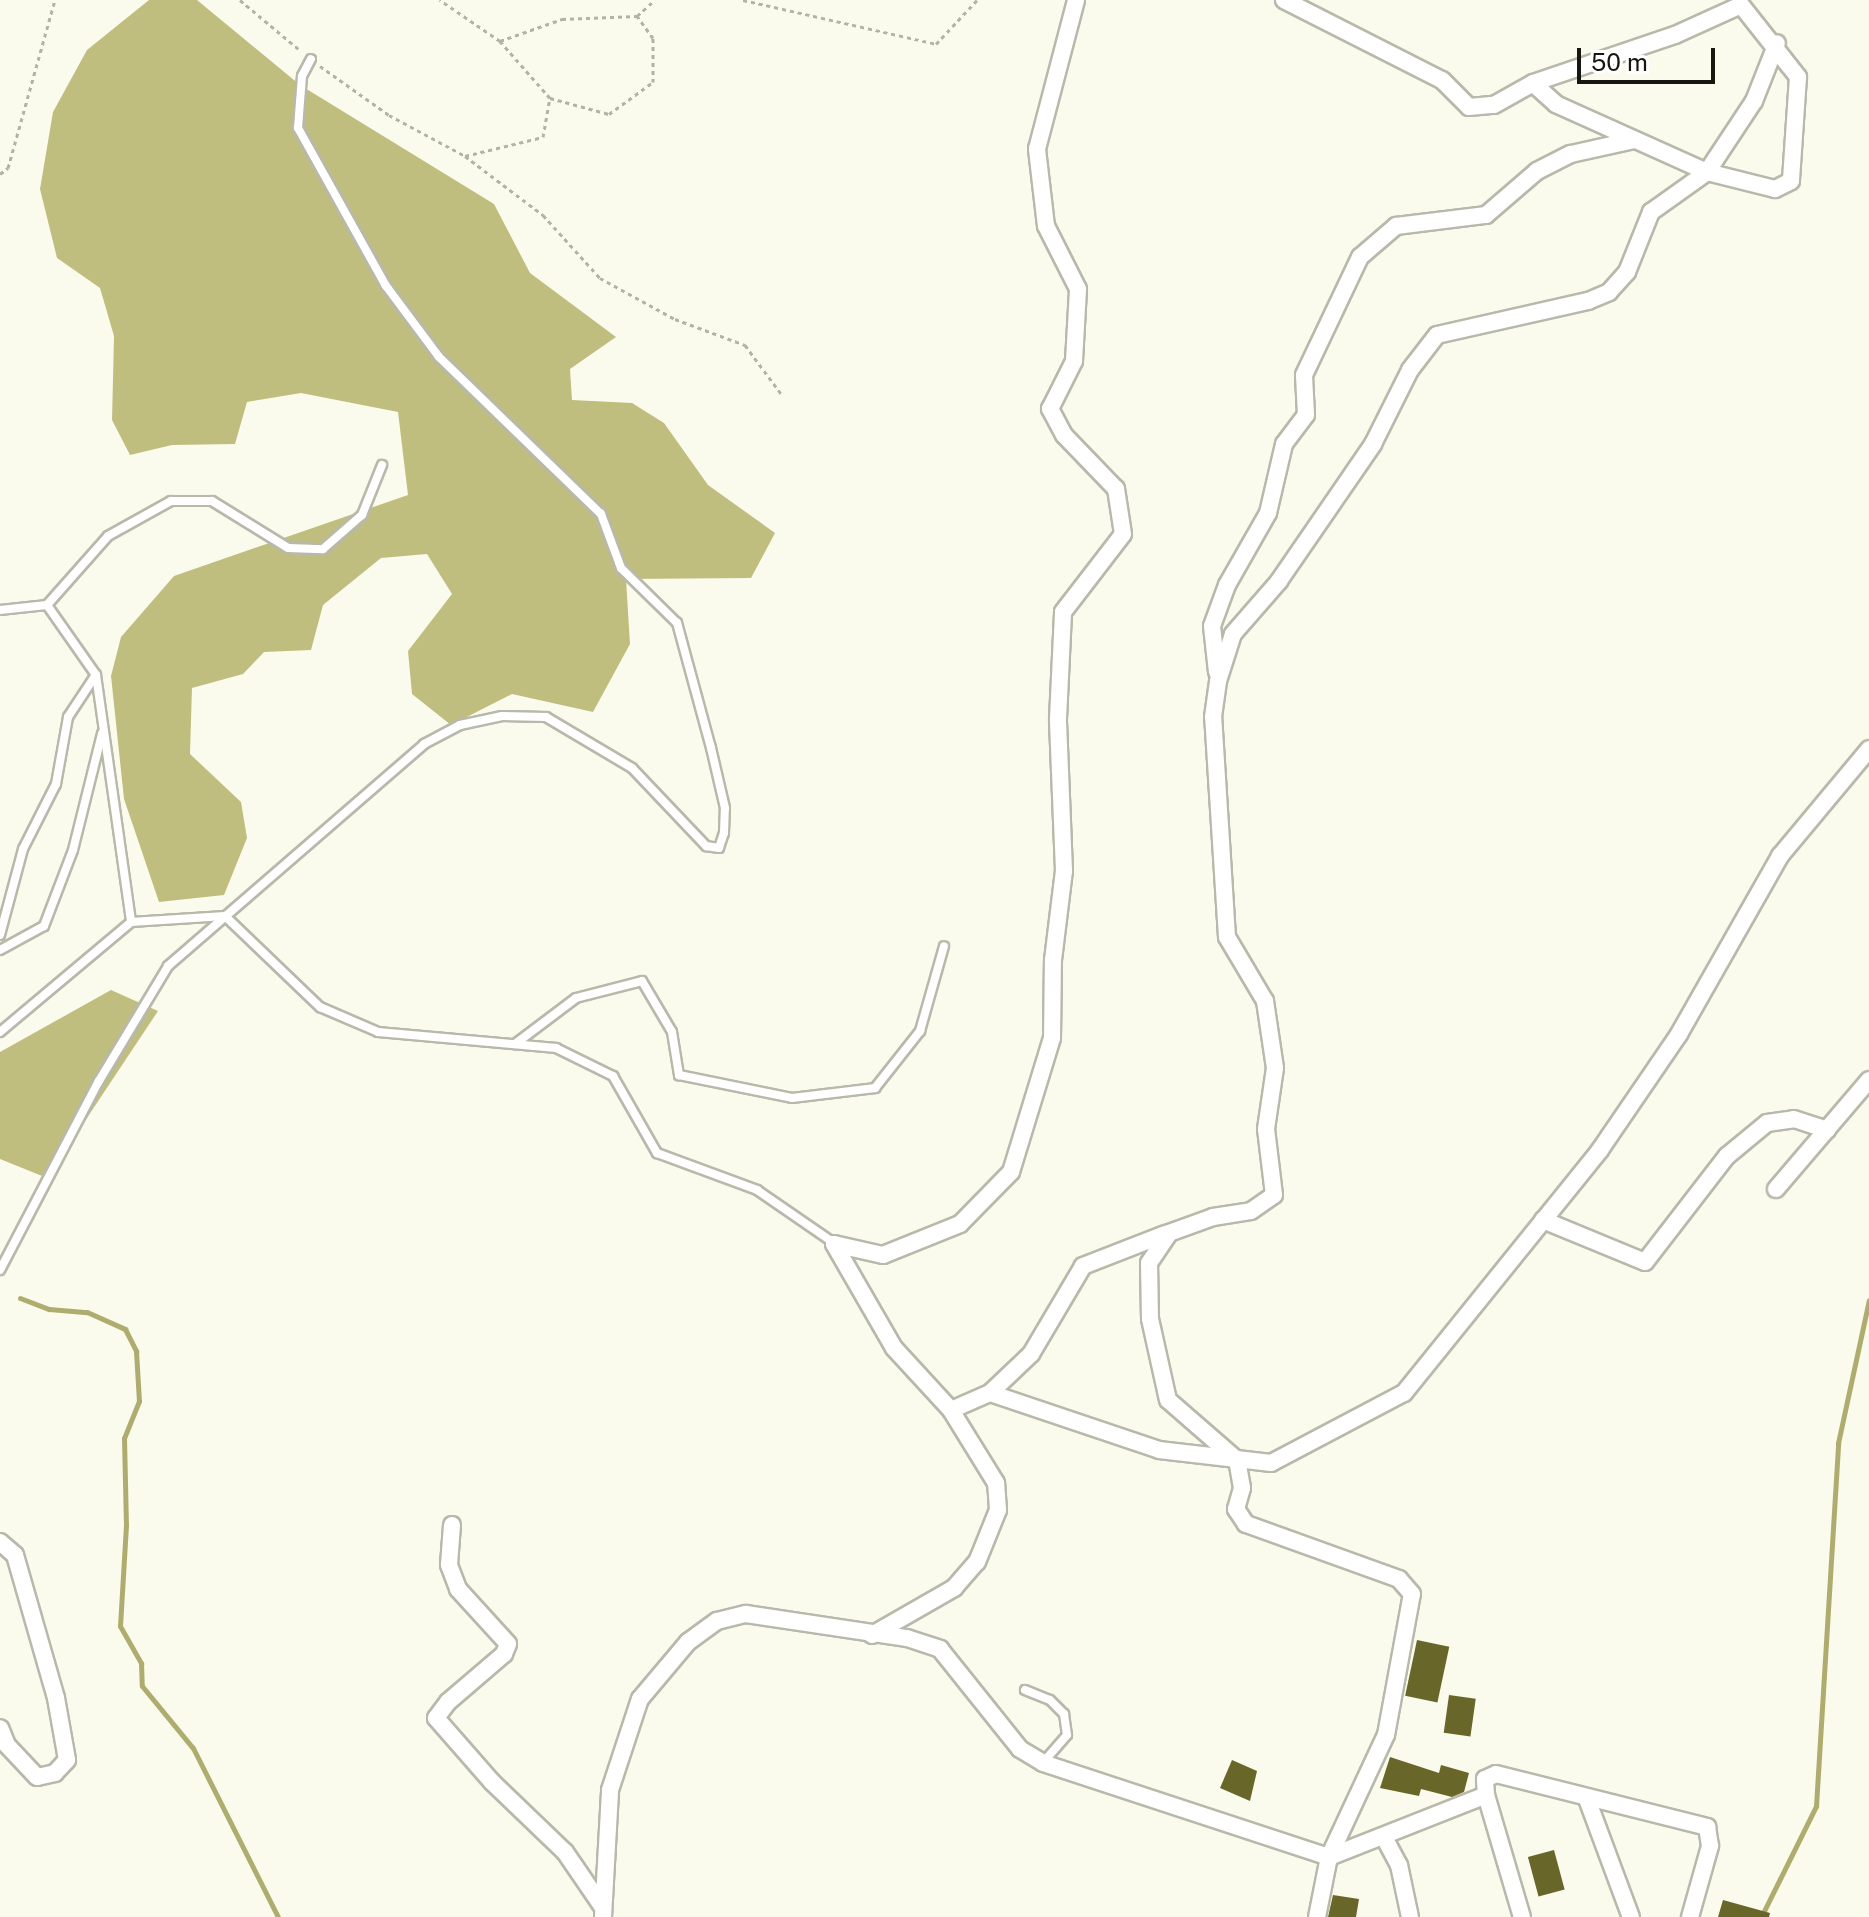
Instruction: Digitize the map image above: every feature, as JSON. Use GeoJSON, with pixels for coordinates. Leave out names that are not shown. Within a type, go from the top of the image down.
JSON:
{"type":"FeatureCollection","features":[{"type":"Feature","properties":{"kind":"street"},"geometry":{"type":"LineString","coordinates":[[834,1244],[883,1255],[960,1224],[1011,1172],[1052,1038],[1053,960],[1064,871],[1058,719],[1063,612],[1123,534],[1116,489],[1064,435],[1050,409],[1074,361],[1078,289],[1046,226],[1037,149],[1076,0]]}},
{"type":"Feature","properties":{"kind":"street"},"geometry":{"type":"LineString","coordinates":[[1284,0],[1442,80],[1469,107],[1494,105],[1533,83],[1675,35],[1745,3],[1777,43],[1798,77],[1791,181],[1775,189],[1707,172],[1556,104],[1533,83]]}},
{"type":"Feature","properties":{"kind":"street"},"geometry":{"type":"LineString","coordinates":[[951,1410],[990,1393],[1031,1354],[1083,1266],[1134,1250],[1169,1233],[1251,1211],[1274,1195],[1266,1129],[1275,1068],[1265,1001],[1227,937],[1213,717],[1218,681],[1233,634],[1279,581],[1357,468],[1410,370],[1437,335],[1588,301],[1609,292],[1627,272],[1651,212],[1707,172],[1754,101],[1777,43]]}},
{"type":"Feature","properties":{"kind":"street"},"geometry":{"type":"LineString","coordinates":[[1218,681],[1212,626],[1227,585],[1268,513],[1284,444],[1306,415],[1304,375],[1360,257],[1396,226],[1486,215],[1537,171],[1560,159],[1636,140]]}},
{"type":"Feature","properties":{"kind":"street"},"geometry":{"type":"LineString","coordinates":[[990,1393],[1159,1450],[1271,1463],[1404,1393],[1600,1150],[1679,1034],[1780,856],[1869,749]]}},
{"type":"Feature","properties":{"kind":"street"},"geometry":{"type":"LineString","coordinates":[[1776,1189],[1869,1080]]}},
{"type":"Feature","properties":{"kind":"street"},"geometry":{"type":"LineString","coordinates":[[1543,1220],[1645,1262],[1727,1156],[1767,1123],[1794,1119],[1827,1130]]}},
{"type":"Feature","properties":{"kind":"street"},"geometry":{"type":"LineString","coordinates":[[1169,1233],[1149,1263],[1150,1319],[1168,1400],[1237,1460],[1242,1488],[1236,1509],[1246,1524],[1399,1579],[1412,1594],[1386,1735],[1329,1857],[1317,1917]]}},
{"type":"Feature","properties":{"kind":"street"},"geometry":{"type":"LineString","coordinates":[[834,1244],[894,1348],[951,1410],[996,1483],[998,1510],[977,1562],[954,1588],[872,1635]]}},
{"type":"Feature","properties":{"kind":"street"},"geometry":{"type":"LineString","coordinates":[[452,1525],[449,1565],[458,1589],[508,1644],[504,1654],[448,1702],[436,1718],[492,1782],[565,1852],[602,1911]]}},
{"type":"Feature","properties":{"kind":"street"},"geometry":{"type":"LineString","coordinates":[[0,1542],[15,1555],[56,1698],[67,1760],[55,1773],[37,1777],[7,1745],[0,1728]]}},
{"type":"Feature","properties":{"kind":"street"},"geometry":{"type":"LineString","coordinates":[[602,1911],[605,1831],[626,1730],[640,1699],[688,1642],[717,1621],[746,1614],[940,1649],[1020,1749],[1043,1763],[1329,1857],[1385,1839],[1486,1795]]}},
{"type":"Feature","properties":{"kind":"street"},"geometry":{"type":"LineString","coordinates":[[1522,1917],[1486,1795],[1485,1779],[1496,1774],[1707,1827],[1710,1846],[1690,1917]]}},
{"type":"Feature","properties":{"kind":"street"},"geometry":{"type":"LineString","coordinates":[[1587,1799],[1631,1917]]}},
{"type":"Feature","properties":{"kind":"street"},"geometry":{"type":"LineString","coordinates":[[1385,1839],[1399,1865],[1410,1917]]}},
{"type":"Feature","properties":{"kind":"lane"},"geometry":{"type":"LineString","coordinates":[[0,1270],[99,1081],[168,966],[424,744],[460,725],[502,716],[546,717],[632,768],[706,846],[719,848],[724,833],[725,808],[715,763],[677,623],[621,568],[601,514],[439,357],[386,286],[298,128],[302,76],[311,59]]}},
{"type":"Feature","properties":{"kind":"lane"},"geometry":{"type":"LineString","coordinates":[[0,610],[47,605],[108,536],[171,501],[212,501],[288,548],[323,549],[362,515],[382,465]]}},
{"type":"Feature","properties":{"kind":"lane"},"geometry":{"type":"LineString","coordinates":[[47,605],[96,675],[131,922]]}},
{"type":"Feature","properties":{"kind":"lane"},"geometry":{"type":"LineString","coordinates":[[0,935],[23,849],[56,784],[68,717],[96,675]]}},
{"type":"Feature","properties":{"kind":"lane"},"geometry":{"type":"LineString","coordinates":[[0,950],[44,926],[73,850],[103,730]]}},
{"type":"Feature","properties":{"kind":"lane"},"geometry":{"type":"LineString","coordinates":[[0,1032],[131,922],[225,916],[320,1007],[378,1032],[556,1048],[613,1076],[657,1153],[757,1190],[834,1244]]}},
{"type":"Feature","properties":{"kind":"lane"},"geometry":{"type":"LineString","coordinates":[[514,1044],[576,998],[642,981],[672,1032],[679,1075],[792,1098],[875,1088],[920,1031],[944,946]]}},
{"type":"Feature","properties":{"kind":"lane"},"geometry":{"type":"LineString","coordinates":[[1025,1690],[1050,1700],[1064,1714],[1067,1735],[1043,1763]]}},
{"type":"Feature","properties":{"kind":"path"},"geometry":{"type":"LineString","coordinates":[[0,174],[8,168],[55,0]]}},
{"type":"Feature","properties":{"kind":"path"},"geometry":{"type":"LineString","coordinates":[[240,0],[311,59],[389,115],[465,156],[543,215],[600,278],[675,319],[745,345],[782,395]]}},
{"type":"Feature","properties":{"kind":"path"},"geometry":{"type":"LineString","coordinates":[[440,0],[500,41],[550,98],[609,114],[653,82],[653,38],[637,16]]}},
{"type":"Feature","properties":{"kind":"path"},"geometry":{"type":"LineString","coordinates":[[500,41],[562,19],[637,16],[655,0]]}},
{"type":"Feature","properties":{"kind":"path"},"geometry":{"type":"LineString","coordinates":[[743,0],[936,44],[977,0]]}},
{"type":"Feature","properties":{"kind":"path"},"geometry":{"type":"LineString","coordinates":[[465,156],[543,137],[550,98]]}},
{"type":"Feature","properties":{"kind":"shaded area"},"geometry":{"type":"Polygon","coordinates":[[[149,0],[197,0],[300,85],[494,204],[530,273],[616,337],[570,369],[572,400],[632,403],[664,423],[708,485],[775,533],[751,578],[626,579],[630,644],[593,712],[512,694],[451,725],[412,694],[408,651],[452,594],[427,554],[381,558],[323,605],[311,650],[264,652],[243,674],[192,688],[190,754],[241,802],[247,838],[224,895],[159,902],[124,799],[111,676],[121,637],[174,576],[408,495],[398,412],[301,393],[247,402],[235,444],[172,445],[130,455],[112,420],[114,336],[100,288],[57,258],[40,189],[53,112],[87,50],[149,0]]]}},
{"type":"Feature","properties":{"kind":"shaded area"},"geometry":{"type":"Polygon","coordinates":[[[111,990],[158,1011],[47,1178],[0,1159],[0,1052],[111,990]]]}},
{"type":"Feature","properties":{"kind":"building"},"geometry":{"type":"Polygon","coordinates":[[[1417,1640],[1449,1647],[1437,1703],[1405,1696],[1417,1640]]]}},
{"type":"Feature","properties":{"kind":"building"},"geometry":{"type":"Polygon","coordinates":[[[1449,1695],[1476,1699],[1470,1736],[1444,1733],[1449,1695]]]}},
{"type":"Feature","properties":{"kind":"building"},"geometry":{"type":"Polygon","coordinates":[[[1390,1757],[1439,1773],[1441,1765],[1469,1773],[1464,1792],[1452,1797],[1421,1789],[1419,1796],[1380,1788],[1390,1757]]]}},
{"type":"Feature","properties":{"kind":"building"},"geometry":{"type":"Polygon","coordinates":[[[1232,1760],[1257,1771],[1250,1801],[1220,1788],[1232,1760]]]}},
{"type":"Feature","properties":{"kind":"building"},"geometry":{"type":"Polygon","coordinates":[[[1554,1850],[1565,1890],[1539,1897],[1528,1857],[1554,1850]]]}},
{"type":"Feature","properties":{"kind":"building"},"geometry":{"type":"Polygon","coordinates":[[[1333,1895],[1359,1899],[1356,1917],[1328,1917],[1333,1895]]]}},
{"type":"Feature","properties":{"kind":"building"},"geometry":{"type":"Polygon","coordinates":[[[1723,1900],[1770,1913],[1769,1917],[1718,1917],[1723,1900]]]}},
{"type":"Feature","properties":{"kind":"waterway"},"geometry":{"type":"LineString","coordinates":[[20,1298],[49,1309],[87,1312],[125,1329],[136,1351],[139,1401],[124,1438],[126,1525],[120,1626],[141,1663],[142,1686],[193,1748],[278,1917]]}},
{"type":"Feature","properties":{"kind":"waterway"},"geometry":{"type":"LineString","coordinates":[[1761,1917],[1816,1806],[1838,1443],[1869,1300]]}}]}
